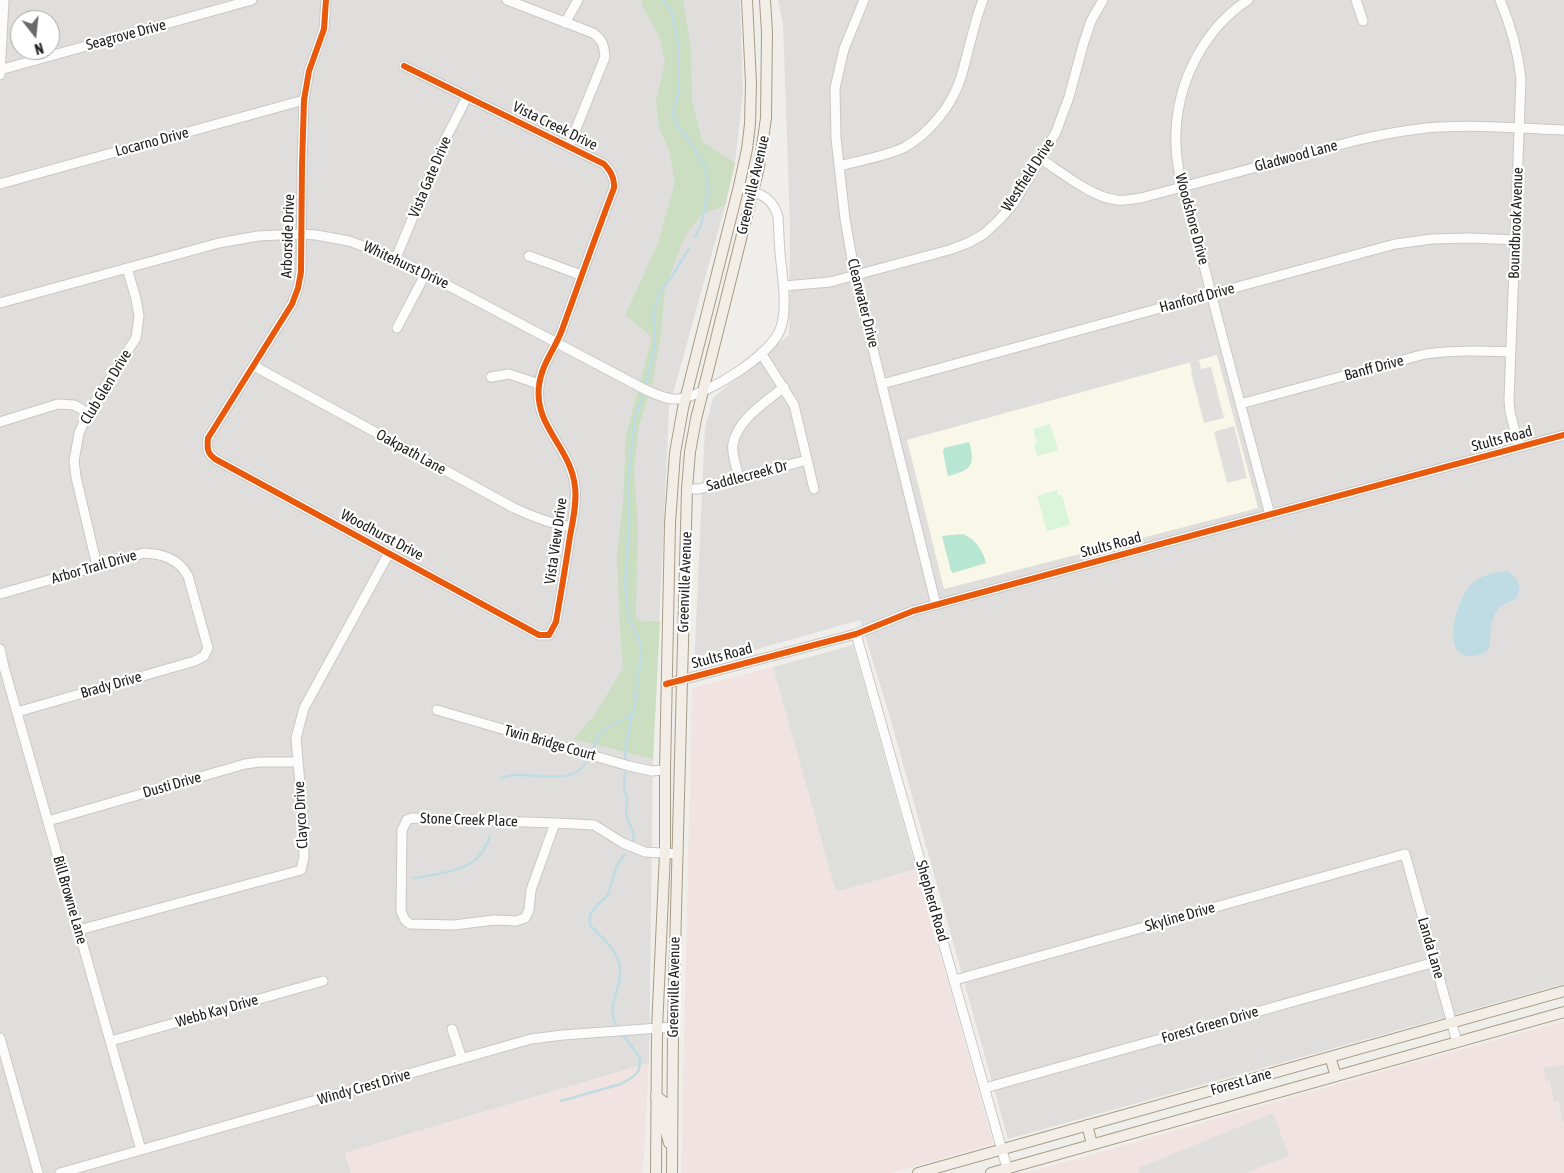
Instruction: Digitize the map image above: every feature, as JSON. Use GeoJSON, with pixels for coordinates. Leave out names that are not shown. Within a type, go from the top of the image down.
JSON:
{"type":"FeatureCollection","features":[{"type":"Feature","properties":{"kind":"main road","name":"Greenville Avenue"},"geometry":{"type":"LineString","coordinates":[[656,1173],[656,1096],[665,853],[664,770],[672,482],[685,398],[747,149],[751,83],[747,0]]}},
{"type":"Feature","properties":{"kind":"main road","name":"Greenville Avenue"},"geometry":{"type":"LineString","coordinates":[[672,1173],[673,1027],[687,489],[692,438],[759,167],[766,118],[767,32],[765,0]]}},
{"type":"Feature","properties":{"kind":"main road","name":"Forest Lane"},"geometry":{"type":"LineString","coordinates":[[918,1173],[1330,1056],[1564,992]]}},
{"type":"Feature","properties":{"kind":"main road","name":"Forest Lane"},"geometry":{"type":"LineString","coordinates":[[991,1173],[1564,1012]]}},
{"type":"Feature","properties":{"kind":"main road"},"geometry":{"type":"LineString","coordinates":[[1330,1056],[1336,1076]]}},
{"type":"Feature","properties":{"kind":"main road"},"geometry":{"type":"LineString","coordinates":[[656,1096],[664,1102],[666,1135],[672,1148]]}},
{"type":"Feature","properties":{"kind":"main road"},"geometry":{"type":"LineString","coordinates":[[1087,1125],[1092,1144]]}},
{"type":"Feature","properties":{"kind":"street"},"geometry":{"type":"LineString","coordinates":[[0,75],[4,0]]}},
{"type":"Feature","properties":{"kind":"street","name":"Seagrove Drive"},"geometry":{"type":"LineString","coordinates":[[0,70],[252,0]]}},
{"type":"Feature","properties":{"kind":"street","name":"Arborside Drive"},"geometry":{"type":"LineString","coordinates":[[207,450],[208,438],[292,304],[298,288],[301,272],[304,100],[309,71],[324,29],[326,0]]}},
{"type":"Feature","properties":{"kind":"street"},"geometry":{"type":"LineString","coordinates":[[507,0],[593,33],[600,38],[605,57],[569,146]]}},
{"type":"Feature","properties":{"kind":"street"},"geometry":{"type":"LineString","coordinates":[[565,23],[578,0]]}},
{"type":"Feature","properties":{"kind":"street","name":"Clearwater Drive"},"geometry":{"type":"LineString","coordinates":[[864,0],[844,49],[835,88],[836,130],[845,220],[855,276],[936,605]]}},
{"type":"Feature","properties":{"kind":"street"},"geometry":{"type":"LineString","coordinates":[[839,166],[889,153],[904,147],[933,124],[954,96],[961,78],[976,17],[983,0]]}},
{"type":"Feature","properties":{"kind":"street","name":"Westfield Drive"},"geometry":{"type":"LineString","coordinates":[[784,286],[830,282],[855,276],[949,250],[984,234],[1014,203],[1056,132],[1063,115],[1082,45],[1091,21],[1103,0]]}},
{"type":"Feature","properties":{"kind":"street","name":"Woodshore Drive"},"geometry":{"type":"LineString","coordinates":[[1248,0],[1220,24],[1198,53],[1187,77],[1182,94],[1176,132],[1178,170],[1182,187],[1270,515]]}},
{"type":"Feature","properties":{"kind":"street"},"geometry":{"type":"LineString","coordinates":[[1356,0],[1363,21]]}},
{"type":"Feature","properties":{"kind":"street","name":"Boundbrook Avenue"},"geometry":{"type":"LineString","coordinates":[[1500,0],[1514,38],[1519,59],[1521,98],[1509,400],[1510,412],[1520,447]]}},
{"type":"Feature","properties":{"kind":"street","name":"Vista Creek Drive"},"geometry":{"type":"LineString","coordinates":[[404,66],[569,146],[610,169],[614,180],[614,188],[556,342]]}},
{"type":"Feature","properties":{"kind":"street","name":"Vista Gate Drive"},"geometry":{"type":"LineString","coordinates":[[396,258],[443,144],[467,97]]}},
{"type":"Feature","properties":{"kind":"street","name":"Locarno Drive"},"geometry":{"type":"LineString","coordinates":[[0,184],[304,100]]}},
{"type":"Feature","properties":{"kind":"street","name":"Gladwood Lane"},"geometry":{"type":"LineString","coordinates":[[1041,159],[1091,191],[1103,197],[1116,200],[1140,198],[1344,143],[1386,134],[1427,128],[1468,127],[1564,130]]}},
{"type":"Feature","properties":{"kind":"street"},"geometry":{"type":"LineString","coordinates":[[739,186],[752,192]]}},
{"type":"Feature","properties":{"kind":"street","name":"Whitehurst Drive"},"geometry":{"type":"LineString","coordinates":[[0,303],[219,243],[258,236],[302,234],[349,241],[396,258],[646,390],[668,398],[685,398],[704,392],[719,384],[761,353],[771,345],[782,326],[784,286],[776,208],[771,201],[752,192]]}},
{"type":"Feature","properties":{"kind":"street","name":"Hanford Drive"},"geometry":{"type":"LineString","coordinates":[[882,384],[1395,244],[1470,238],[1516,240]]}},
{"type":"Feature","properties":{"kind":"street"},"geometry":{"type":"LineString","coordinates":[[529,256],[581,275]]}},
{"type":"Feature","properties":{"kind":"street","name":"Club Glen Drive"},"geometry":{"type":"LineString","coordinates":[[97,566],[76,478],[74,461],[79,433],[88,413],[136,338],[139,316],[127,268]]}},
{"type":"Feature","properties":{"kind":"street"},"geometry":{"type":"LineString","coordinates":[[396,328],[426,273]]}},
{"type":"Feature","properties":{"kind":"street","name":"Vista View Drive"},"geometry":{"type":"LineString","coordinates":[[549,635],[556,622],[572,527],[576,488],[563,452],[543,420],[538,398],[539,384],[546,362],[556,342]]}},
{"type":"Feature","properties":{"kind":"street","name":"Banff Drive"},"geometry":{"type":"LineString","coordinates":[[1240,404],[1425,354],[1469,351],[1510,352]]}},
{"type":"Feature","properties":{"kind":"street"},"geometry":{"type":"LineString","coordinates":[[761,353],[794,405],[814,489]]}},
{"type":"Feature","properties":{"kind":"street","name":"Oakpath Lane"},"geometry":{"type":"LineString","coordinates":[[254,366],[514,508],[534,518],[572,527]]}},
{"type":"Feature","properties":{"kind":"street"},"geometry":{"type":"LineString","coordinates":[[491,377],[509,374],[539,384]]}},
{"type":"Feature","properties":{"kind":"street"},"geometry":{"type":"LineString","coordinates":[[739,478],[733,445],[740,427],[784,387]]}},
{"type":"Feature","properties":{"kind":"street"},"geometry":{"type":"LineString","coordinates":[[0,422],[58,404],[74,405],[88,413]]}},
{"type":"Feature","properties":{"kind":"street","name":"Stults Road"},"geometry":{"type":"LineString","coordinates":[[666,684],[856,634],[897,617],[936,605],[1564,435]]}},
{"type":"Feature","properties":{"kind":"street","name":"Woodhurst Drive"},"geometry":{"type":"LineString","coordinates":[[207,450],[210,456],[215,459],[539,634],[549,635]]}},
{"type":"Feature","properties":{"kind":"street","name":"Saddlecreek Dr"},"geometry":{"type":"LineString","coordinates":[[687,489],[699,489],[807,460]]}},
{"type":"Feature","properties":{"kind":"street","name":"Arbor Trail Drive"},"geometry":{"type":"LineString","coordinates":[[0,594],[144,553],[160,554],[173,560],[183,568],[188,576],[208,648],[204,656]]}},
{"type":"Feature","properties":{"kind":"street","name":"Clayco Drive"},"geometry":{"type":"LineString","coordinates":[[79,930],[300,870],[304,857],[303,819],[296,738],[307,702],[389,553]]}},
{"type":"Feature","properties":{"kind":"street","name":"Shepherd Road"},"geometry":{"type":"LineString","coordinates":[[856,634],[1007,1168]]}},
{"type":"Feature","properties":{"kind":"street","name":"Bill Browne Lane"},"geometry":{"type":"LineString","coordinates":[[0,649],[141,1150]]}},
{"type":"Feature","properties":{"kind":"street","name":"Brady Drive"},"geometry":{"type":"LineString","coordinates":[[17,712],[195,661],[204,656]]}},
{"type":"Feature","properties":{"kind":"street","name":"Twin Bridge Court"},"geometry":{"type":"LineString","coordinates":[[437,710],[629,766],[652,771],[664,770]]}},
{"type":"Feature","properties":{"kind":"street","name":"Dusti Drive"},"geometry":{"type":"LineString","coordinates":[[48,821],[245,764],[298,762]]}},
{"type":"Feature","properties":{"kind":"street","name":"Stone Creek Place"},"geometry":{"type":"LineString","coordinates":[[555,823],[531,890],[525,918],[516,921],[494,920],[454,925],[410,924],[405,920],[401,911],[402,830],[407,820],[412,818],[555,823],[594,825],[623,843],[645,852],[678,854]]}},
{"type":"Feature","properties":{"kind":"street","name":"Skyline Drive"},"geometry":{"type":"LineString","coordinates":[[955,980],[1405,854]]}},
{"type":"Feature","properties":{"kind":"street","name":"Landa Lane"},"geometry":{"type":"LineString","coordinates":[[1405,854],[1457,1042]]}},
{"type":"Feature","properties":{"kind":"street","name":"Forest Green Drive"},"geometry":{"type":"LineString","coordinates":[[985,1088],[1435,962]]}},
{"type":"Feature","properties":{"kind":"street","name":"Webb Kay Drive"},"geometry":{"type":"LineString","coordinates":[[111,1041],[323,981]]}},
{"type":"Feature","properties":{"kind":"street","name":"Windy Crest Drive"},"geometry":{"type":"LineString","coordinates":[[60,1173],[531,1039],[673,1027]]}},
{"type":"Feature","properties":{"kind":"street"},"geometry":{"type":"LineString","coordinates":[[452,1029],[462,1059]]}},
{"type":"Feature","properties":{"kind":"street"},"geometry":{"type":"LineString","coordinates":[[0,1038],[38,1173]]}},
{"type":"Feature","properties":{"kind":"shaded area"},"geometry":{"type":"Polygon","coordinates":[[[0,0],[740,0],[743,91],[735,163],[725,206],[669,408],[653,759],[649,1063],[345,1153],[351,1173],[0,1173],[0,0]]]}},
{"type":"Feature","properties":{"kind":"shaded area"},"geometry":{"type":"Polygon","coordinates":[[[778,0],[1564,0],[1564,984],[1008,1139],[888,710],[860,620],[694,667],[705,428],[713,398],[789,335],[790,226],[783,23],[778,0]]]}},
{"type":"Feature","properties":{"kind":"shaded area"},"geometry":{"type":"Polygon","coordinates":[[[1217,355],[1258,508],[944,589],[907,440],[1217,355]]]}},
{"type":"Feature","properties":{"kind":"shaded area"},"geometry":{"type":"Polygon","coordinates":[[[1199,360],[1201,369],[1211,367],[1224,418],[1204,423],[1190,363],[1199,360]]]}},
{"type":"Feature","properties":{"kind":"shaded area"},"geometry":{"type":"Polygon","coordinates":[[[1234,426],[1247,478],[1227,483],[1214,432],[1234,426]]]}},
{"type":"Feature","properties":{"kind":"shaded area"},"geometry":{"type":"Polygon","coordinates":[[[853,645],[916,869],[836,892],[773,667],[853,645]]]}},
{"type":"Feature","properties":{"kind":"shaded area"},"geometry":{"type":"Polygon","coordinates":[[[773,667],[836,892],[916,869],[993,1144],[890,1173],[681,1173],[692,688],[773,667]]]}},
{"type":"Feature","properties":{"kind":"shaded area"},"geometry":{"type":"Polygon","coordinates":[[[1564,1021],[1564,1173],[1027,1173],[1323,1088],[1564,1021]]]}},
{"type":"Feature","properties":{"kind":"shaded area"},"geometry":{"type":"Polygon","coordinates":[[[649,1063],[643,1173],[351,1173],[345,1153],[649,1063]]]}},
{"type":"Feature","properties":{"kind":"shaded area"},"geometry":{"type":"Polygon","coordinates":[[[1564,1065],[1564,1122],[1562,1122],[1559,1101],[1554,1102],[1550,1081],[1546,1081],[1543,1068],[1564,1065]]]}},
{"type":"Feature","properties":{"kind":"shaded area"},"geometry":{"type":"Polygon","coordinates":[[[1273,1113],[1289,1156],[1246,1173],[1140,1173],[1138,1168],[1273,1113]]]}},
{"type":"Feature","properties":{"kind":"green space"},"geometry":{"type":"Polygon","coordinates":[[[641,0],[683,0],[691,49],[692,100],[702,141],[735,163],[725,206],[703,213],[686,234],[665,287],[661,335],[653,380],[639,426],[634,467],[638,524],[636,617],[641,621],[660,621],[653,759],[574,739],[595,714],[623,668],[617,556],[623,501],[626,435],[652,337],[625,315],[657,246],[675,182],[669,150],[659,127],[656,100],[665,62],[659,35],[642,6],[641,0]]]}},
{"type":"Feature","properties":{"kind":"green space"},"geometry":{"type":"Polygon","coordinates":[[[1050,424],[1058,450],[1037,456],[1034,444],[1037,443],[1033,429],[1050,424]]]}},
{"type":"Feature","properties":{"kind":"green space"},"geometry":{"type":"Polygon","coordinates":[[[969,442],[972,457],[970,466],[962,472],[948,476],[943,452],[944,448],[969,442]]]}},
{"type":"Feature","properties":{"kind":"green space"},"geometry":{"type":"Polygon","coordinates":[[[1057,490],[1058,495],[1062,495],[1070,525],[1047,531],[1037,496],[1057,490]]]}},
{"type":"Feature","properties":{"kind":"green space"},"geometry":{"type":"Polygon","coordinates":[[[963,534],[978,546],[986,563],[953,573],[942,536],[963,534]]]}},
{"type":"Feature","properties":{"kind":"water"},"geometry":{"type":"Polygon","coordinates":[[[1508,571],[1517,580],[1519,590],[1516,599],[1503,605],[1496,612],[1492,623],[1489,648],[1483,653],[1473,656],[1467,656],[1458,652],[1453,639],[1454,626],[1459,605],[1466,591],[1474,582],[1486,575],[1508,571]]]}},
{"type":"Feature","properties":{"kind":"waterway"},"geometry":{"type":"LineString","coordinates":[[663,0],[672,13],[679,48],[678,93],[673,115],[679,128],[696,150],[706,169],[708,192],[701,225],[695,237]]}},
{"type":"Feature","properties":{"kind":"waterway"},"geometry":{"type":"LineString","coordinates":[[646,385],[654,351],[655,331],[653,313],[659,293],[673,275],[689,248]]}},
{"type":"Feature","properties":{"kind":"waterway"},"geometry":{"type":"LineString","coordinates":[[625,761],[641,657],[640,642],[629,619],[625,586],[629,522],[628,482],[635,417],[642,398]]}},
{"type":"Feature","properties":{"kind":"waterway"},"geometry":{"type":"LineString","coordinates":[[593,749],[600,734],[631,715]]}},
{"type":"Feature","properties":{"kind":"waterway"},"geometry":{"type":"LineString","coordinates":[[502,778],[512,775],[548,777],[570,775],[579,770],[587,761]]}},
{"type":"Feature","properties":{"kind":"waterway"},"geometry":{"type":"LineString","coordinates":[[625,773],[626,814],[634,835],[633,844]]}},
{"type":"Feature","properties":{"kind":"waterway"},"geometry":{"type":"LineString","coordinates":[[414,878],[459,869],[468,865],[480,855],[490,837]]}},
{"type":"Feature","properties":{"kind":"waterway"},"geometry":{"type":"LineString","coordinates":[[616,1025],[612,1010],[619,982],[619,961],[608,944],[590,925],[590,915],[608,895],[617,865],[625,854]]}},
{"type":"Feature","properties":{"kind":"waterway"},"geometry":{"type":"LineString","coordinates":[[561,1101],[621,1084],[633,1077],[639,1070],[640,1058],[624,1036]]}},
{"type":"Feature","properties":{"kind":"cycle path"},"geometry":{"type":"LineString","coordinates":[[326,0],[324,29],[309,71],[304,100],[301,272],[298,288],[292,304],[208,438],[208,450],[215,459],[539,635],[549,635],[556,622],[575,505],[575,487],[567,460],[542,413],[539,400],[540,378],[562,330],[614,188],[613,178],[611,172],[604,164],[404,66]]}},
{"type":"Feature","properties":{"kind":"cycle path"},"geometry":{"type":"LineString","coordinates":[[666,684],[856,634],[913,611],[1564,435]]}}]}
